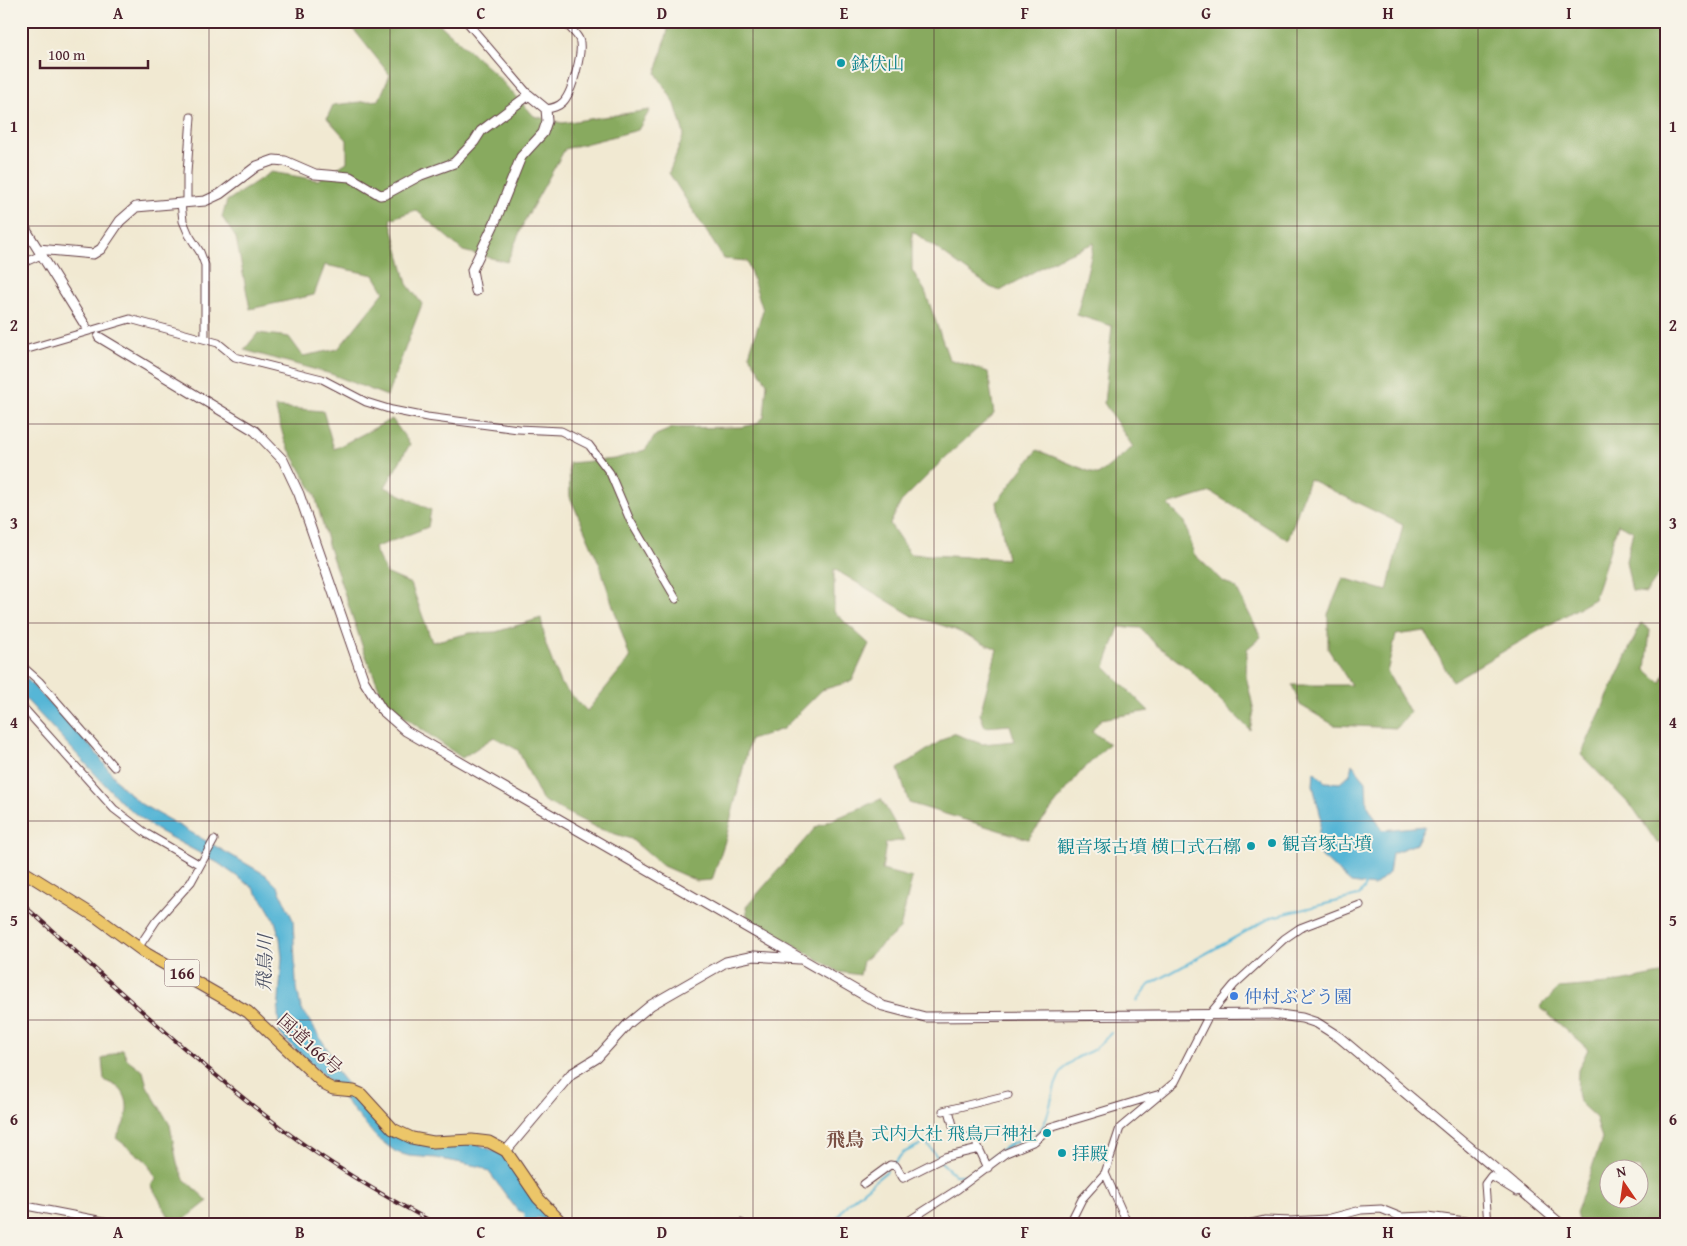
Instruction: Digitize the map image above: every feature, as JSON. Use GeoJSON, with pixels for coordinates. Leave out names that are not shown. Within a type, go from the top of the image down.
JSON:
{"type":"FeatureCollection","features":[{"type":"Feature","properties":{"kind":"highway","name":"国道166号"},"geometry":{"type":"LineString","coordinates":[[21,870],[98,918],[138,948],[248,1012],[324,1085],[333,1089],[354,1091],[361,1094],[393,1129],[412,1138],[432,1142],[472,1140],[489,1142],[506,1151]]}},
{"type":"Feature","properties":{"kind":"highway"},"geometry":{"type":"LineString","coordinates":[[506,1151],[538,1198],[564,1225]]}},
{"type":"Feature","properties":{"kind":"street"},"geometry":{"type":"LineString","coordinates":[[466,21],[529,95],[546,109],[556,108],[565,101],[571,87],[580,51],[579,39],[563,21]]}},
{"type":"Feature","properties":{"kind":"street"},"geometry":{"type":"LineString","coordinates":[[21,264],[40,252],[93,254],[101,249],[120,221],[136,207],[212,198],[257,166],[274,160],[285,161],[315,174],[350,177],[380,195],[386,194],[421,175],[454,162],[474,142],[481,131],[529,95]]}},
{"type":"Feature","properties":{"kind":"street"},"geometry":{"type":"LineString","coordinates":[[476,291],[472,270],[495,222],[521,156],[542,133],[547,121],[546,109]]}},
{"type":"Feature","properties":{"kind":"street"},"geometry":{"type":"LineString","coordinates":[[191,117],[183,221],[205,265],[206,339]]}},
{"type":"Feature","properties":{"kind":"street"},"geometry":{"type":"LineString","coordinates":[[21,222],[85,326]]}},
{"type":"Feature","properties":{"kind":"street"},"geometry":{"type":"LineString","coordinates":[[21,352],[130,319],[218,343],[235,357],[322,379],[366,402],[392,410],[427,417],[518,429],[561,431],[588,445],[610,473],[630,520],[676,599]]}},
{"type":"Feature","properties":{"kind":"street"},"geometry":{"type":"LineString","coordinates":[[99,338],[255,431],[283,460],[299,494],[364,681],[378,704],[406,731],[883,1006],[925,1017],[1272,1014],[1302,1018],[1317,1023],[1339,1037],[1562,1225]]}},
{"type":"Feature","properties":{"kind":"street"},"geometry":{"type":"LineString","coordinates":[[21,665],[39,681],[114,767]]}},
{"type":"Feature","properties":{"kind":"street"},"geometry":{"type":"LineString","coordinates":[[21,705],[114,809],[147,834],[202,862]]}},
{"type":"Feature","properties":{"kind":"street"},"geometry":{"type":"LineString","coordinates":[[138,948],[156,921],[191,882],[213,842]]}},
{"type":"Feature","properties":{"kind":"street"},"geometry":{"type":"LineString","coordinates":[[1069,1225],[1082,1199],[1105,1173],[1120,1128],[1175,1082],[1209,1015],[1243,974],[1300,928],[1360,905]]}},
{"type":"Feature","properties":{"kind":"street"},"geometry":{"type":"LineString","coordinates":[[506,1151],[571,1074],[597,1058],[628,1024],[651,1006],[717,966],[733,960],[754,956],[802,960]]}},
{"type":"Feature","properties":{"kind":"street"},"geometry":{"type":"LineString","coordinates":[[902,1225],[1006,1152],[1036,1141],[1050,1127],[1162,1094]]}},
{"type":"Feature","properties":{"kind":"street"},"geometry":{"type":"LineString","coordinates":[[986,1165],[975,1140],[955,1133],[946,1110],[1008,1095]]}},
{"type":"Feature","properties":{"kind":"street"},"geometry":{"type":"LineString","coordinates":[[864,1184],[893,1165],[903,1178],[945,1157],[978,1149]]}},
{"type":"Feature","properties":{"kind":"street"},"geometry":{"type":"LineString","coordinates":[[1105,1173],[1128,1225]]}},
{"type":"Feature","properties":{"kind":"street"},"geometry":{"type":"LineString","coordinates":[[1488,1225],[1485,1184],[1491,1176],[1508,1188],[1517,1192],[1522,1190]]}},
{"type":"Feature","properties":{"kind":"street"},"geometry":{"type":"LineString","coordinates":[[21,1205],[124,1225]]}},
{"type":"Feature","properties":{"kind":"street"},"geometry":{"type":"LineString","coordinates":[[1243,1225],[1265,1220],[1291,1221],[1328,1218],[1361,1210],[1381,1209],[1402,1217],[1428,1216],[1464,1221],[1475,1225]]}},
{"type":"Feature","properties":{"kind":"green space"},"geometry":{"type":"Polygon","coordinates":[[[347,21],[436,21],[495,74],[534,116],[562,123],[650,110],[638,130],[565,149],[525,220],[507,262],[463,251],[416,210],[390,219],[407,284],[422,304],[387,396],[331,374],[244,350],[258,333],[289,337],[303,356],[338,349],[384,292],[374,275],[325,265],[314,295],[250,309],[236,238],[222,217],[227,201],[271,172],[318,180],[347,162],[347,140],[327,118],[333,105],[379,100],[390,75],[347,21]]]}},
{"type":"Feature","properties":{"kind":"green space"},"geometry":{"type":"Polygon","coordinates":[[[659,21],[1666,21],[1666,564],[1646,593],[1632,591],[1626,561],[1633,531],[1618,524],[1594,599],[1452,681],[1425,631],[1396,635],[1387,672],[1410,712],[1397,728],[1334,725],[1300,705],[1292,685],[1351,685],[1328,649],[1328,614],[1343,578],[1387,591],[1403,525],[1309,479],[1288,540],[1211,492],[1168,505],[1185,522],[1194,554],[1221,580],[1236,588],[1261,637],[1247,649],[1246,676],[1254,711],[1250,730],[1189,669],[1155,644],[1141,628],[1119,627],[1105,667],[1149,711],[1101,719],[1092,731],[1109,744],[1078,775],[1028,839],[909,803],[898,769],[953,733],[982,744],[1015,741],[1010,725],[985,727],[980,714],[997,649],[953,629],[913,616],[834,569],[834,612],[869,644],[852,681],[822,690],[783,729],[750,740],[726,838],[712,880],[697,881],[663,866],[631,839],[597,828],[542,800],[518,750],[494,737],[462,758],[385,703],[364,651],[329,548],[315,495],[285,442],[275,407],[323,411],[334,449],[392,419],[410,444],[385,487],[431,510],[428,527],[374,548],[386,573],[411,584],[432,642],[470,633],[496,632],[541,618],[546,645],[560,683],[587,711],[630,658],[599,563],[570,497],[569,463],[615,459],[645,450],[656,435],[673,428],[742,427],[756,424],[764,417],[767,383],[749,355],[763,310],[747,261],[724,259],[669,173],[684,134],[675,104],[656,73],[668,30],[659,21]],[[912,231],[912,270],[925,291],[949,359],[988,372],[994,414],[947,456],[901,502],[890,524],[910,554],[1007,559],[997,502],[1037,450],[1098,475],[1133,447],[1104,403],[1112,326],[1077,315],[1094,243],[1058,258],[1000,291],[990,287],[912,231]]]}},
{"type":"Feature","properties":{"kind":"green space"},"geometry":{"type":"Polygon","coordinates":[[[1641,623],[1650,630],[1646,670],[1661,683],[1666,670],[1666,843],[1657,843],[1634,809],[1581,755],[1641,623]]]}},
{"type":"Feature","properties":{"kind":"green space"},"geometry":{"type":"Polygon","coordinates":[[[881,799],[904,840],[886,843],[882,870],[912,878],[900,929],[863,961],[860,975],[839,972],[791,943],[748,921],[746,907],[816,827],[881,799]]]}},
{"type":"Feature","properties":{"kind":"green space"},"geometry":{"type":"Polygon","coordinates":[[[1666,973],[1666,1225],[1579,1225],[1576,1213],[1602,1139],[1596,1118],[1579,1102],[1577,1092],[1578,1070],[1588,1049],[1540,1007],[1559,988],[1609,984],[1666,973]]]}},
{"type":"Feature","properties":{"kind":"green space"},"geometry":{"type":"Polygon","coordinates":[[[123,1049],[127,1059],[143,1071],[147,1086],[170,1125],[177,1163],[184,1179],[208,1201],[180,1223],[173,1224],[151,1185],[157,1179],[146,1161],[116,1138],[125,1121],[127,1102],[119,1088],[104,1080],[102,1059],[123,1049]]]}},
{"type":"Feature","properties":{"kind":"water"},"geometry":{"type":"Polygon","coordinates":[[[21,673],[93,749],[121,786],[141,804],[266,875],[278,887],[293,920],[296,983],[301,1008],[330,1053],[337,1072],[362,1102],[393,1132],[479,1145],[502,1154],[550,1222],[517,1210],[489,1172],[482,1167],[436,1158],[409,1156],[396,1152],[376,1137],[326,1078],[280,1034],[278,1014],[282,957],[280,938],[275,921],[264,902],[252,887],[218,863],[155,829],[123,804],[21,694],[21,673]]]}},
{"type":"Feature","properties":{"kind":"water"},"geometry":{"type":"Polygon","coordinates":[[[1352,764],[1366,781],[1367,804],[1382,830],[1425,826],[1416,844],[1392,853],[1389,873],[1374,886],[1351,883],[1316,851],[1321,817],[1313,786],[1314,771],[1325,782],[1340,783],[1350,774],[1352,764]]]}},
{"type":"Feature","properties":{"kind":"waterway"},"geometry":{"type":"LineString","coordinates":[[1137,1001],[1149,985],[1272,917],[1358,896],[1365,888],[1365,883]]}},
{"type":"Feature","properties":{"kind":"waterway"},"geometry":{"type":"LineString","coordinates":[[941,1162],[955,1175],[970,1175],[1007,1146],[1037,1134],[1046,1120],[1055,1086],[1063,1070],[1072,1061],[1091,1051],[1111,1033]]}},
{"type":"Feature","properties":{"kind":"waterway"},"geometry":{"type":"LineString","coordinates":[[893,1164],[903,1153],[926,1142],[938,1158]]}},
{"type":"Feature","properties":{"kind":"waterway"},"geometry":{"type":"LineString","coordinates":[[831,1225],[848,1203],[887,1171]]}},
{"type":"Feature","properties":{"kind":"waterway","name":"飛鳥川"},"geometry":{"type":"LineString","coordinates":[[522,1200],[530,1211],[531,1225]]}},
{"type":"Feature","properties":{"kind":"railway"},"geometry":{"type":"LineString","coordinates":[[21,903],[216,1076],[284,1130],[359,1180],[438,1225]]}},
{"type":"Feature","properties":{"kind":"place","name":"鉢伏山"},"geometry":{"type":"Point","coordinates":[841,63]}},
{"type":"Feature","properties":{"kind":"place","name":"観音塚古墳"},"geometry":{"type":"Point","coordinates":[1272,843]}},
{"type":"Feature","properties":{"kind":"place","name":"観音塚古墳 横口式石槨"},"geometry":{"type":"Point","coordinates":[1251,846]}},
{"type":"Feature","properties":{"kind":"place","name":"仲村ぶどう園"},"geometry":{"type":"Point","coordinates":[1234,996]}},
{"type":"Feature","properties":{"kind":"place","name":"式内大社 飛鳥戸神社"},"geometry":{"type":"Point","coordinates":[1047,1133]}},
{"type":"Feature","properties":{"kind":"place","name":"拝殿"},"geometry":{"type":"Point","coordinates":[1062,1153]}},
{"type":"Feature","properties":{"kind":"district","name":"飛鳥"},"geometry":{"type":"Point","coordinates":[845,1139]}}]}
